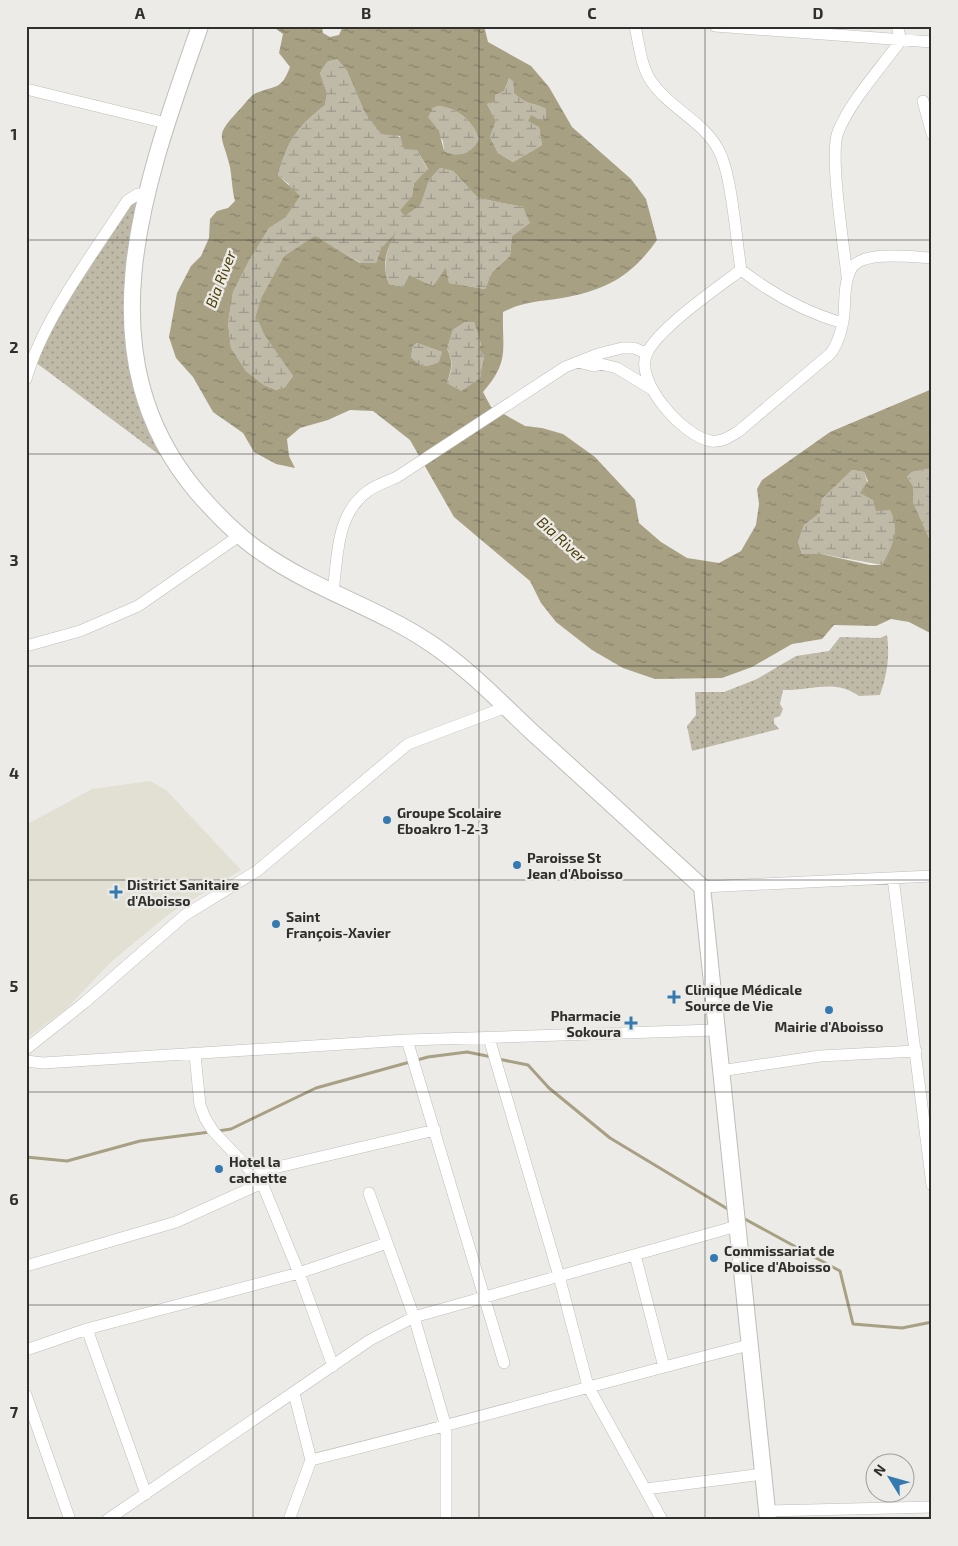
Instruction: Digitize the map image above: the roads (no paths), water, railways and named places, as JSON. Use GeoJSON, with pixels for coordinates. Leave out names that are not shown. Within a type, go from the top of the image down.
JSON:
{"type":"FeatureCollection","features":[{"type":"Feature","properties":{"kind":"main road"},"geometry":{"type":"LineString","coordinates":[[200,26],[166,123],[147,195],[132,272],[131,321],[138,380],[149,414],[165,446],[184,477],[210,508],[239,536],[294,573],[402,625],[463,667],[702,887],[715,1030],[768,1515]]}},
{"type":"Feature","properties":{"kind":"street"},"geometry":{"type":"LineString","coordinates":[[635,26],[643,63],[650,80],[660,92],[707,134],[724,160],[741,270],[758,283],[821,317],[843,323]]}},
{"type":"Feature","properties":{"kind":"street"},"geometry":{"type":"LineString","coordinates":[[715,26],[932,42]]}},
{"type":"Feature","properties":{"kind":"street"},"geometry":{"type":"LineString","coordinates":[[897,26],[901,40]]}},
{"type":"Feature","properties":{"kind":"street"},"geometry":{"type":"LineString","coordinates":[[741,270],[687,311],[646,353],[644,370],[661,403],[691,433],[711,441],[722,440],[739,431],[830,354],[837,345],[843,323],[847,278],[835,154],[838,133],[849,112],[901,40]]}},
{"type":"Feature","properties":{"kind":"street"},"geometry":{"type":"LineString","coordinates":[[26,89],[166,123]]}},
{"type":"Feature","properties":{"kind":"street"},"geometry":{"type":"LineString","coordinates":[[923,102],[932,134]]}},
{"type":"Feature","properties":{"kind":"street"},"geometry":{"type":"LineString","coordinates":[[26,380],[32,358],[44,331],[127,201],[138,194],[147,195]]}},
{"type":"Feature","properties":{"kind":"street"},"geometry":{"type":"LineString","coordinates":[[847,278],[852,267],[862,260],[881,257],[932,258]]}},
{"type":"Feature","properties":{"kind":"street"},"geometry":{"type":"LineString","coordinates":[[333,591],[343,523],[353,504],[369,490],[397,477],[565,368],[622,348],[634,348],[646,353]]}},
{"type":"Feature","properties":{"kind":"street"},"geometry":{"type":"LineString","coordinates":[[578,362],[594,366],[601,364],[617,368],[653,390]]}},
{"type":"Feature","properties":{"kind":"street"},"geometry":{"type":"LineString","coordinates":[[26,646],[80,631],[138,606],[239,536]]}},
{"type":"Feature","properties":{"kind":"street"},"geometry":{"type":"LineString","coordinates":[[26,1048],[84,1003],[185,915],[257,871],[408,744],[506,707]]}},
{"type":"Feature","properties":{"kind":"street"},"geometry":{"type":"LineString","coordinates":[[702,887],[932,876]]}},
{"type":"Feature","properties":{"kind":"street"},"geometry":{"type":"LineString","coordinates":[[894,878],[932,1185]]}},
{"type":"Feature","properties":{"kind":"street"},"geometry":{"type":"LineString","coordinates":[[26,1062],[43,1063],[195,1055],[407,1040],[715,1030]]}},
{"type":"Feature","properties":{"kind":"street"},"geometry":{"type":"LineString","coordinates":[[489,1038],[559,1276],[588,1386],[662,1520]]}},
{"type":"Feature","properties":{"kind":"street"},"geometry":{"type":"LineString","coordinates":[[407,1040],[504,1363]]}},
{"type":"Feature","properties":{"kind":"street"},"geometry":{"type":"LineString","coordinates":[[720,1071],[820,1056],[916,1051]]}},
{"type":"Feature","properties":{"kind":"street"},"geometry":{"type":"LineString","coordinates":[[195,1055],[200,1104],[205,1118],[213,1131],[262,1183],[299,1273],[333,1366]]}},
{"type":"Feature","properties":{"kind":"street"},"geometry":{"type":"LineString","coordinates":[[253,1173],[435,1130]]}},
{"type":"Feature","properties":{"kind":"street"},"geometry":{"type":"LineString","coordinates":[[26,1266],[176,1222],[262,1183]]}},
{"type":"Feature","properties":{"kind":"street"},"geometry":{"type":"LineString","coordinates":[[369,1193],[414,1317],[446,1427],[446,1520]]}},
{"type":"Feature","properties":{"kind":"street"},"geometry":{"type":"LineString","coordinates":[[107,1520],[370,1340],[414,1317],[737,1226]]}},
{"type":"Feature","properties":{"kind":"street"},"geometry":{"type":"LineString","coordinates":[[26,1350],[86,1329],[299,1273],[387,1243]]}},
{"type":"Feature","properties":{"kind":"street"},"geometry":{"type":"LineString","coordinates":[[635,1255],[664,1367]]}},
{"type":"Feature","properties":{"kind":"street"},"geometry":{"type":"LineString","coordinates":[[86,1329],[146,1494]]}},
{"type":"Feature","properties":{"kind":"street"},"geometry":{"type":"LineString","coordinates":[[312,1460],[446,1427],[588,1386],[749,1345]]}},
{"type":"Feature","properties":{"kind":"street"},"geometry":{"type":"LineString","coordinates":[[289,1520],[312,1460],[294,1393]]}},
{"type":"Feature","properties":{"kind":"street"},"geometry":{"type":"LineString","coordinates":[[26,1395],[70,1520]]}},
{"type":"Feature","properties":{"kind":"street"},"geometry":{"type":"LineString","coordinates":[[646,1489],[763,1474]]}},
{"type":"Feature","properties":{"kind":"street"},"geometry":{"type":"LineString","coordinates":[[768,1515],[932,1507]]}},
{"type":"Feature","properties":{"kind":"water","name":"Bia River"},"geometry":{"type":"Polygon","coordinates":[[[272,26],[322,26],[323,33],[330,37],[339,35],[343,26],[484,26],[488,42],[531,66],[549,87],[572,127],[631,179],[646,199],[657,240],[627,273],[605,286],[578,295],[525,304],[503,312],[503,355],[501,363],[492,381],[483,392],[491,407],[525,426],[542,428],[563,434],[595,457],[635,500],[639,523],[661,542],[687,558],[719,563],[741,551],[756,525],[759,504],[757,489],[762,480],[830,432],[932,389],[932,468],[912,472],[907,477],[913,486],[913,502],[932,545],[932,634],[909,622],[891,619],[876,626],[834,625],[822,639],[792,644],[752,667],[722,678],[655,679],[623,668],[592,650],[556,622],[541,603],[530,581],[454,517],[410,440],[373,411],[350,410],[328,420],[300,428],[287,439],[289,456],[295,468],[276,464],[254,452],[243,433],[213,412],[193,377],[176,358],[169,337],[177,293],[191,266],[201,256],[209,238],[210,219],[217,211],[228,208],[235,201],[230,167],[222,136],[223,131],[231,118],[252,96],[278,86],[284,80],[290,67],[279,53],[283,34],[272,26]],[[337,59],[327,62],[320,73],[327,93],[325,105],[294,136],[285,153],[278,175],[300,196],[285,218],[269,228],[249,261],[233,292],[228,323],[231,348],[246,371],[264,385],[276,390],[285,387],[293,376],[264,334],[256,315],[262,296],[284,256],[315,236],[360,263],[376,263],[381,248],[396,232],[385,263],[389,284],[403,287],[409,275],[433,286],[446,267],[449,283],[485,289],[492,272],[510,256],[512,236],[530,223],[523,207],[478,198],[453,171],[440,168],[429,180],[421,204],[405,216],[400,210],[412,196],[414,183],[428,169],[417,150],[404,149],[400,136],[381,134],[364,111],[347,71],[337,59]],[[509,78],[504,91],[495,95],[495,102],[487,104],[496,121],[490,137],[498,153],[513,162],[542,145],[539,127],[528,121],[531,115],[542,121],[546,118],[546,109],[527,102],[514,93],[513,81],[509,78]],[[438,106],[433,108],[428,117],[439,131],[444,151],[455,154],[464,153],[472,148],[479,139],[469,121],[452,109],[438,106]],[[465,322],[453,330],[447,349],[451,370],[447,383],[461,391],[480,378],[484,356],[479,349],[481,344],[474,322],[465,322]],[[417,343],[413,346],[411,357],[418,363],[427,366],[439,362],[442,352],[417,343]],[[852,470],[822,499],[820,513],[804,525],[798,542],[802,554],[821,554],[870,565],[882,565],[892,545],[895,524],[890,510],[876,511],[873,500],[860,493],[868,481],[864,472],[852,470]]]}},
{"type":"Feature","properties":{"kind":"waterway"},"geometry":{"type":"LineString","coordinates":[[218,1131],[231,1129],[316,1088],[428,1057],[467,1052],[492,1057]]}},
{"type":"Feature","properties":{"kind":"waterway"},"geometry":{"type":"LineString","coordinates":[[498,1059],[528,1065],[549,1088],[610,1138],[731,1211]]}},
{"type":"Feature","properties":{"kind":"waterway"},"geometry":{"type":"LineString","coordinates":[[26,1157],[67,1161],[140,1141],[210,1132]]}},
{"type":"Feature","properties":{"kind":"waterway"},"geometry":{"type":"LineString","coordinates":[[743,1218],[840,1271],[853,1324],[902,1328],[932,1322]]}},
{"type":"Feature","properties":{"kind":"place","name":"Groupe Scolaire Eboakro 1-2-3"},"geometry":{"type":"Point","coordinates":[387,820]}},
{"type":"Feature","properties":{"kind":"place","name":"Paroisse St Jean d'Aboisso"},"geometry":{"type":"Point","coordinates":[517,865]}},
{"type":"Feature","properties":{"kind":"place","name":"District Sanitaire d'Aboisso"},"geometry":{"type":"Point","coordinates":[116,892]}},
{"type":"Feature","properties":{"kind":"place","name":"Saint François-Xavier"},"geometry":{"type":"Point","coordinates":[276,924]}},
{"type":"Feature","properties":{"kind":"place","name":"Clinique Médicale Source de Vie"},"geometry":{"type":"Point","coordinates":[674,997]}},
{"type":"Feature","properties":{"kind":"place","name":"Mairie d'Aboisso"},"geometry":{"type":"Point","coordinates":[829,1010]}},
{"type":"Feature","properties":{"kind":"place","name":"Pharmacie Sokoura"},"geometry":{"type":"Point","coordinates":[631,1023]}},
{"type":"Feature","properties":{"kind":"place","name":"Hotel la cachette"},"geometry":{"type":"Point","coordinates":[219,1169]}},
{"type":"Feature","properties":{"kind":"place","name":"Commissariat de Police d'Aboisso"},"geometry":{"type":"Point","coordinates":[714,1258]}}]}
